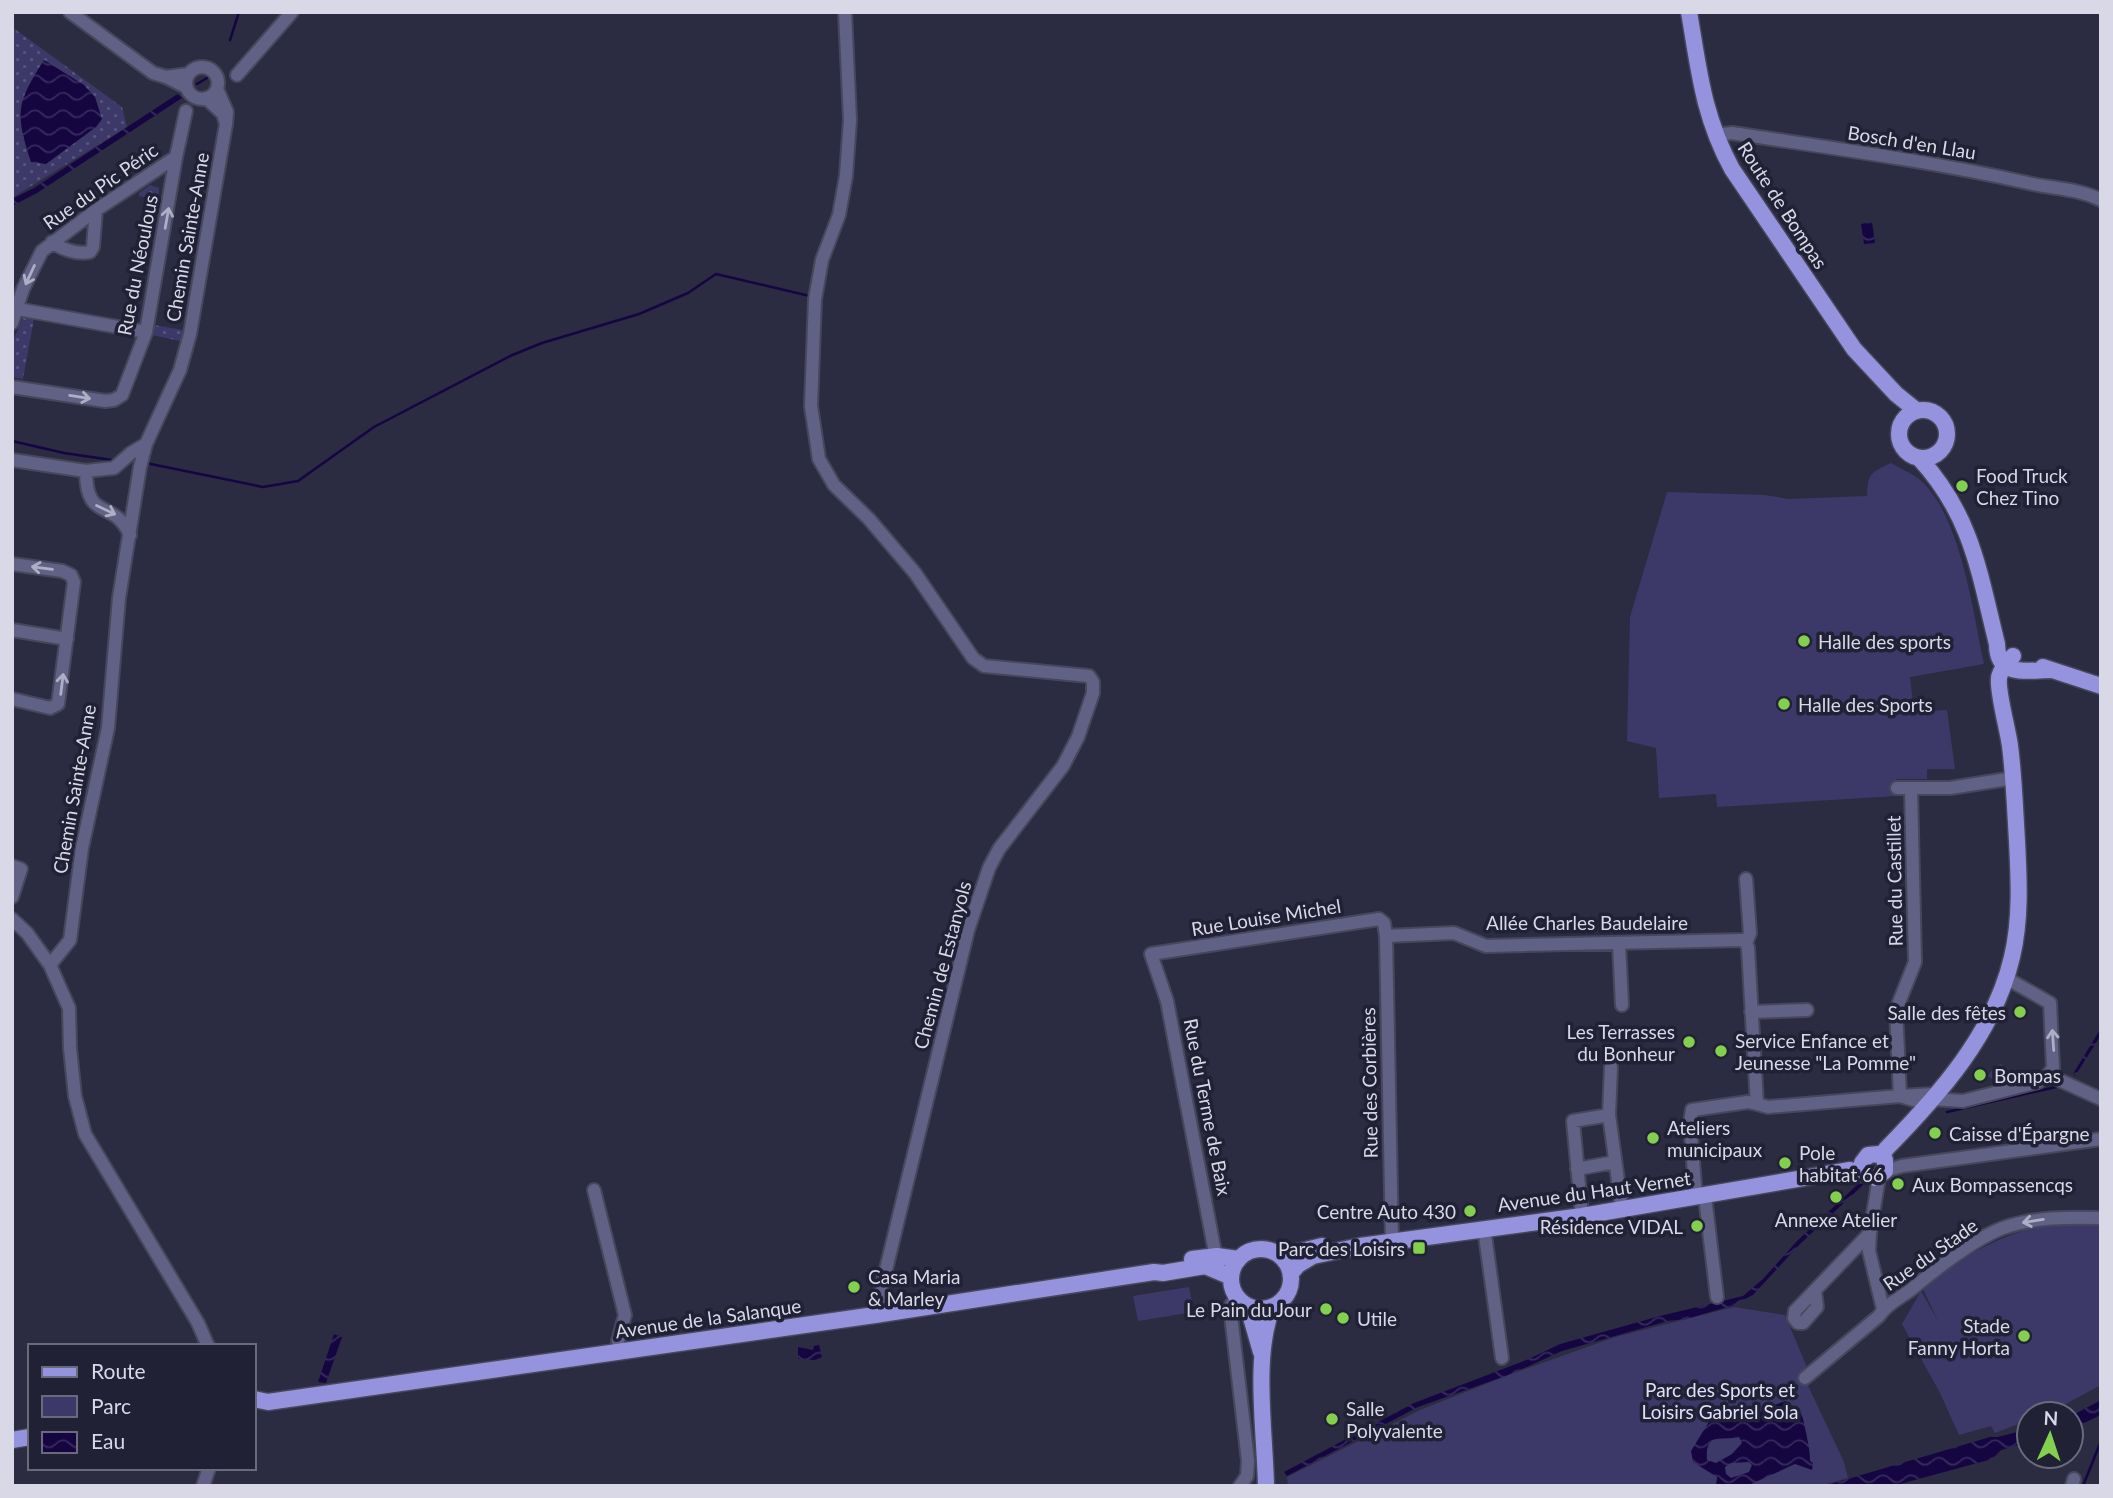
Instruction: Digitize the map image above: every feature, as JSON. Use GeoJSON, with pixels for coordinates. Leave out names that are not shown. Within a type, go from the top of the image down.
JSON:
{"type":"FeatureCollection","features":[{"type":"Feature","properties":{"kind":"main road","name":"Route de Bompas"},"geometry":{"type":"LineString","coordinates":[[1689,12],[1702,91],[1715,135],[1732,169],[1854,349],[1896,394],[1911,415]]}},
{"type":"Feature","properties":{"kind":"main road"},"geometry":{"type":"LineString","coordinates":[[1920,459],[1936,456],[1945,447],[1948,438],[1943,419],[1927,410],[1911,415],[1899,428],[1902,447],[1910,455],[1920,459],[1937,478],[1968,531],[1997,644],[2013,666]]}},
{"type":"Feature","properties":{"kind":"main road"},"geometry":{"type":"LineString","coordinates":[[1936,456],[1937,478]]}},
{"type":"Feature","properties":{"kind":"main road"},"geometry":{"type":"LineString","coordinates":[[2003,705],[2005,678],[2013,666]]}},
{"type":"Feature","properties":{"kind":"main road"},"geometry":{"type":"LineString","coordinates":[[1878,1169],[1918,1108],[1946,1085],[1990,1019],[2006,978],[2017,933],[2019,881],[2014,778],[1999,691],[1999,676],[2013,666],[2051,670],[2101,686]]}},
{"type":"Feature","properties":{"kind":"main road","name":"Avenue du Haut Vernet"},"geometry":{"type":"LineString","coordinates":[[1291,1273],[1313,1256],[1360,1246],[1622,1210],[1834,1174],[1842,1168],[1878,1169]]}},
{"type":"Feature","properties":{"kind":"main road","name":"Avenue du Haut Vernet"},"geometry":{"type":"LineString","coordinates":[[1281,1256],[1322,1245],[1360,1246]]}},
{"type":"Feature","properties":{"kind":"main road"},"geometry":{"type":"LineString","coordinates":[[1242,1302],[1264,1310],[1272,1308],[1287,1296],[1292,1284],[1291,1273],[1281,1256],[1273,1251],[1255,1249],[1222,1268],[1242,1302],[1262,1356]]}},
{"type":"Feature","properties":{"kind":"main road","name":"Avenue de la Salanque"},"geometry":{"type":"LineString","coordinates":[[259,1404],[1154,1272],[1162,1266],[1181,1261],[1222,1268]]}},
{"type":"Feature","properties":{"kind":"main road"},"geometry":{"type":"LineString","coordinates":[[1266,1486],[1262,1356],[1267,1321],[1272,1308]]}},
{"type":"Feature","properties":{"kind":"street"},"geometry":{"type":"LineString","coordinates":[[70,12],[153,74],[194,90],[223,114],[226,124]]}},
{"type":"Feature","properties":{"kind":"street"},"geometry":{"type":"LineString","coordinates":[[194,90],[217,83],[228,84],[292,12]]}},
{"type":"Feature","properties":{"kind":"street","name":"Chemin de Estanyols"},"geometry":{"type":"LineString","coordinates":[[845,12],[850,120],[846,176],[839,215],[822,260],[815,299],[811,406],[819,459],[834,485],[869,519],[915,573],[972,658],[984,666],[1089,676],[1093,682],[1090,704],[1063,766],[999,849],[989,868],[965,943],[875,1315]]}},
{"type":"Feature","properties":{"kind":"street"},"geometry":{"type":"LineString","coordinates":[[194,90],[197,67],[208,67],[217,83]]}},
{"type":"Feature","properties":{"kind":"street","name":"Chemin Sainte-Anne"},"geometry":{"type":"LineString","coordinates":[[50,965],[70,940],[82,848],[108,728],[119,598],[146,444],[180,370],[190,334],[226,124],[227,112],[217,83]]}},
{"type":"Feature","properties":{"kind":"street","name":"Rue du Néoulous"},"geometry":{"type":"LineString","coordinates":[[12,387],[105,401],[122,395],[146,332],[176,157],[186,111],[194,90]]}},
{"type":"Feature","properties":{"kind":"street","name":"Bosch d'en Llau"},"geometry":{"type":"LineString","coordinates":[[1715,135],[1732,133],[1944,165],[2046,187],[2066,188],[2101,200]]}},
{"type":"Feature","properties":{"kind":"street","name":"Rue du Pic Péric"},"geometry":{"type":"LineString","coordinates":[[12,323],[14,309],[42,251],[96,210],[176,157]]}},
{"type":"Feature","properties":{"kind":"street"},"geometry":{"type":"LineString","coordinates":[[161,167],[172,181]]}},
{"type":"Feature","properties":{"kind":"street"},"geometry":{"type":"LineString","coordinates":[[52,242],[58,247],[90,253],[93,247],[96,210]]}},
{"type":"Feature","properties":{"kind":"street"},"geometry":{"type":"LineString","coordinates":[[14,309],[146,332]]}},
{"type":"Feature","properties":{"kind":"street"},"geometry":{"type":"LineString","coordinates":[[12,460],[86,471],[114,468],[146,444]]}},
{"type":"Feature","properties":{"kind":"street"},"geometry":{"type":"LineString","coordinates":[[86,471],[86,490],[92,503],[116,515],[124,522],[130,536]]}},
{"type":"Feature","properties":{"kind":"street"},"geometry":{"type":"LineString","coordinates":[[12,564],[62,571],[71,575],[74,582],[58,704],[50,708],[12,699]]}},
{"type":"Feature","properties":{"kind":"street"},"geometry":{"type":"LineString","coordinates":[[12,630],[67,639]]}},
{"type":"Feature","properties":{"kind":"street","name":"Rue du Castillet"},"geometry":{"type":"LineString","coordinates":[[1897,788],[1950,788],[2014,778]]}},
{"type":"Feature","properties":{"kind":"street","name":"Rue du Castillet"},"geometry":{"type":"LineString","coordinates":[[1900,1096],[1896,1010],[1915,962],[1912,788]]}},
{"type":"Feature","properties":{"kind":"street"},"geometry":{"type":"LineString","coordinates":[[12,866],[21,869],[12,897]]}},
{"type":"Feature","properties":{"kind":"street"},"geometry":{"type":"LineString","coordinates":[[1746,879],[1750,933],[1746,943],[1757,1104]]}},
{"type":"Feature","properties":{"kind":"street"},"geometry":{"type":"LineString","coordinates":[[12,919],[27,933],[50,965],[69,1008],[75,1096],[85,1134],[198,1323],[207,1344]]}},
{"type":"Feature","properties":{"kind":"street","name":"Rue Louise Michel"},"geometry":{"type":"LineString","coordinates":[[1151,954],[1379,919],[1385,929]]}},
{"type":"Feature","properties":{"kind":"street","name":"Allée Charles Baudelaire"},"geometry":{"type":"LineString","coordinates":[[1385,929],[1454,933],[1486,946],[1743,940],[1746,943]]}},
{"type":"Feature","properties":{"kind":"street","name":"Rue des Corbières"},"geometry":{"type":"LineString","coordinates":[[1385,929],[1392,1242]]}},
{"type":"Feature","properties":{"kind":"street"},"geometry":{"type":"LineString","coordinates":[[1619,944],[1622,1006]]}},
{"type":"Feature","properties":{"kind":"street","name":"Rue du Terme de Baix"},"geometry":{"type":"LineString","coordinates":[[1151,954],[1167,1001],[1222,1268]]}},
{"type":"Feature","properties":{"kind":"street"},"geometry":{"type":"LineString","coordinates":[[1717,1297],[1690,1123],[1692,1110],[1748,1101],[1769,1107],[1900,1096],[1963,1101],[2038,1082],[2053,1068],[2050,1003],[2006,978]]}},
{"type":"Feature","properties":{"kind":"street"},"geometry":{"type":"LineString","coordinates":[[1751,1012],[1807,1010]]}},
{"type":"Feature","properties":{"kind":"street"},"geometry":{"type":"LineString","coordinates":[[1611,1067],[1609,1115],[1622,1210]]}},
{"type":"Feature","properties":{"kind":"street"},"geometry":{"type":"LineString","coordinates":[[2048,1075],[2101,1099]]}},
{"type":"Feature","properties":{"kind":"street"},"geometry":{"type":"LineString","coordinates":[[1582,1216],[1573,1121],[1609,1115]]}},
{"type":"Feature","properties":{"kind":"street","name":"Avenue du Haut Vernet"},"geometry":{"type":"LineString","coordinates":[[1878,1169],[2101,1139]]}},
{"type":"Feature","properties":{"kind":"street"},"geometry":{"type":"LineString","coordinates":[[1577,1169],[1615,1162]]}},
{"type":"Feature","properties":{"kind":"street"},"geometry":{"type":"LineString","coordinates":[[1878,1169],[1869,1251],[1883,1309]]}},
{"type":"Feature","properties":{"kind":"street"},"geometry":{"type":"LineString","coordinates":[[594,1190],[625,1315],[618,1341],[620,1352]]}},
{"type":"Feature","properties":{"kind":"street","name":"Rue du Stade"},"geometry":{"type":"LineString","coordinates":[[1805,1378],[1880,1316],[1883,1309],[1939,1267],[2001,1228],[2065,1217],[2101,1218]]}},
{"type":"Feature","properties":{"kind":"street"},"geometry":{"type":"LineString","coordinates":[[1484,1228],[1502,1358]]}},
{"type":"Feature","properties":{"kind":"street"},"geometry":{"type":"LineString","coordinates":[[1815,1291],[1870,1233]]}},
{"type":"Feature","properties":{"kind":"street"},"geometry":{"type":"LineString","coordinates":[[1240,1486],[1247,1476],[1248,1461],[1230,1307],[1242,1302]]}},
{"type":"Feature","properties":{"kind":"green space"},"geometry":{"type":"Polygon","coordinates":[[[12,27],[122,107],[127,127],[12,198],[12,27]]]}},
{"type":"Feature","properties":{"kind":"green space"},"geometry":{"type":"Polygon","coordinates":[[[150,185],[159,188],[158,200],[139,196],[139,193],[150,185]]]}},
{"type":"Feature","properties":{"kind":"green space"},"geometry":{"type":"Polygon","coordinates":[[[23,318],[34,319],[23,379],[12,377],[12,343],[23,318]]]}},
{"type":"Feature","properties":{"kind":"green space"},"geometry":{"type":"Polygon","coordinates":[[[154,325],[183,330],[180,341],[152,335],[154,325]]]}},
{"type":"Feature","properties":{"kind":"green space","name":"Halle des sports"},"geometry":{"type":"Polygon","coordinates":[[[1891,463],[1919,479],[1933,495],[1955,539],[1970,592],[1984,664],[1910,677],[1914,712],[1947,710],[1955,769],[1927,769],[1927,779],[1896,779],[1896,796],[1717,807],[1716,794],[1659,798],[1656,748],[1627,741],[1630,617],[1667,492],[1765,495],[1788,499],[1867,496],[1869,478],[1891,463]]]}},
{"type":"Feature","properties":{"kind":"green space"},"geometry":{"type":"Polygon","coordinates":[[[2001,1064],[2013,1072],[2012,1075],[1992,1079],[1988,1076],[1995,1066],[2001,1064]]]}},
{"type":"Feature","properties":{"kind":"green space","name":"Stade Fanny Horta"},"geometry":{"type":"Polygon","coordinates":[[[2055,1223],[2101,1226],[2101,1385],[2073,1400],[2015,1400],[2015,1425],[1995,1433],[1991,1426],[1959,1435],[1940,1393],[1902,1324],[1921,1291],[1938,1321],[1922,1287],[1985,1247],[2036,1227],[2055,1223]]]}},
{"type":"Feature","properties":{"kind":"green space"},"geometry":{"type":"Polygon","coordinates":[[[1189,1287],[1194,1312],[1138,1321],[1133,1296],[1189,1287]]]}},
{"type":"Feature","properties":{"kind":"green space","name":"Parc des Sports et Loisirs Gabriel Sola"},"geometry":{"type":"Polygon","coordinates":[[[1734,1307],[1785,1315],[1806,1365],[1803,1375],[1844,1462],[1848,1478],[1819,1486],[1288,1486],[1287,1477],[1420,1410],[1615,1337],[1734,1307]]]}},
{"type":"Feature","properties":{"kind":"water"},"geometry":{"type":"Polygon","coordinates":[[[44,60],[84,85],[95,97],[102,119],[96,127],[46,164],[31,162],[21,120],[23,99],[44,60]]]}},
{"type":"Feature","properties":{"kind":"water"},"geometry":{"type":"Polygon","coordinates":[[[179,93],[182,98],[37,193],[12,206],[12,199],[34,188],[179,93]]]}},
{"type":"Feature","properties":{"kind":"water"},"geometry":{"type":"Polygon","coordinates":[[[1872,222],[1875,243],[1864,244],[1861,224],[1872,222]]]}},
{"type":"Feature","properties":{"kind":"water"},"geometry":{"type":"Polygon","coordinates":[[[2101,1028],[2101,1035],[2075,1076],[2073,1074],[2101,1028]]]}},
{"type":"Feature","properties":{"kind":"water"},"geometry":{"type":"Polygon","coordinates":[[[1862,1183],[1863,1185],[1799,1245],[1753,1295],[1731,1306],[1562,1351],[1511,1374],[1418,1407],[1287,1476],[1284,1472],[1414,1403],[1529,1359],[1560,1344],[1743,1296],[1763,1279],[1797,1241],[1862,1183]]]}},
{"type":"Feature","properties":{"kind":"water"},"geometry":{"type":"Polygon","coordinates":[[[334,1334],[342,1337],[326,1383],[318,1382],[334,1334]]]}},
{"type":"Feature","properties":{"kind":"water"},"geometry":{"type":"Polygon","coordinates":[[[819,1345],[822,1357],[815,1360],[798,1359],[798,1347],[813,1350],[814,1346],[819,1345]]]}},
{"type":"Feature","properties":{"kind":"water"},"geometry":{"type":"Polygon","coordinates":[[[2101,1400],[2101,1415],[2085,1422],[2085,1409],[2101,1400]]]}},
{"type":"Feature","properties":{"kind":"water"},"geometry":{"type":"Polygon","coordinates":[[[1785,1401],[1801,1414],[1810,1461],[1813,1463],[1812,1470],[1795,1464],[1747,1486],[1716,1486],[1717,1477],[1693,1462],[1691,1451],[1710,1420],[1760,1411],[1785,1401]],[[1739,1437],[1711,1441],[1708,1445],[1707,1460],[1716,1463],[1732,1454],[1742,1443],[1739,1437]],[[1749,1462],[1731,1463],[1725,1467],[1726,1474],[1731,1478],[1749,1472],[1752,1465],[1749,1462]]]}},
{"type":"Feature","properties":{"kind":"water"},"geometry":{"type":"Polygon","coordinates":[[[2015,1433],[2015,1446],[2001,1450],[1992,1459],[1893,1486],[1824,1486],[1990,1437],[2015,1433]]]}},
{"type":"Feature","properties":{"kind":"waterway"},"geometry":{"type":"LineString","coordinates":[[230,40],[239,12]]}},
{"type":"Feature","properties":{"kind":"waterway"},"geometry":{"type":"LineString","coordinates":[[197,84],[207,78]]}},
{"type":"Feature","properties":{"kind":"waterway"},"geometry":{"type":"LineString","coordinates":[[146,463],[263,487],[298,481],[374,427],[510,356],[542,343],[639,314],[688,293],[716,274],[810,296]]}},
{"type":"Feature","properties":{"kind":"waterway"},"geometry":{"type":"LineString","coordinates":[[12,441],[112,460]]}},
{"type":"Feature","properties":{"kind":"waterway"},"geometry":{"type":"LineString","coordinates":[[1947,1112],[2056,1087]]}},
{"type":"Feature","properties":{"kind":"waterway"},"geometry":{"type":"LineString","coordinates":[[2083,1486],[2101,1441]]}},
{"type":"Feature","properties":{"kind":"place","name":"Food Truck Chez Tino"},"geometry":{"type":"Point","coordinates":[1962,486]}},
{"type":"Feature","properties":{"kind":"place","name":"Halle des sports"},"geometry":{"type":"Point","coordinates":[1804,641]}},
{"type":"Feature","properties":{"kind":"place","name":"Halle des Sports"},"geometry":{"type":"Point","coordinates":[1784,704]}},
{"type":"Feature","properties":{"kind":"place","name":"Salle des fêtes"},"geometry":{"type":"Point","coordinates":[2020,1012]}},
{"type":"Feature","properties":{"kind":"place","name":"Les Terrasses du Bonheur"},"geometry":{"type":"Point","coordinates":[1689,1042]}},
{"type":"Feature","properties":{"kind":"place","name":"Service Enfance et Jeunesse \"La Pomme\""},"geometry":{"type":"Point","coordinates":[1721,1051]}},
{"type":"Feature","properties":{"kind":"place","name":"Bompas"},"geometry":{"type":"Point","coordinates":[1980,1075]}},
{"type":"Feature","properties":{"kind":"place","name":"Caisse d'Épargne"},"geometry":{"type":"Point","coordinates":[1935,1133]}},
{"type":"Feature","properties":{"kind":"place","name":"Ateliers municipaux"},"geometry":{"type":"Point","coordinates":[1653,1138]}},
{"type":"Feature","properties":{"kind":"place","name":"Pole habitat 66"},"geometry":{"type":"Point","coordinates":[1785,1163]}},
{"type":"Feature","properties":{"kind":"place","name":"Aux Bompassencqs"},"geometry":{"type":"Point","coordinates":[1898,1184]}},
{"type":"Feature","properties":{"kind":"place","name":"Annexe Atelier"},"geometry":{"type":"Point","coordinates":[1836,1197]}},
{"type":"Feature","properties":{"kind":"place","name":"Centre Auto 430"},"geometry":{"type":"Point","coordinates":[1470,1211]}},
{"type":"Feature","properties":{"kind":"place","name":"Résidence VIDAL"},"geometry":{"type":"Point","coordinates":[1697,1226]}},
{"type":"Feature","properties":{"kind":"place","name":"Parc des Loisirs"},"geometry":{"type":"Point","coordinates":[1419,1248]}},
{"type":"Feature","properties":{"kind":"place","name":"Casa Maria & Marley"},"geometry":{"type":"Point","coordinates":[854,1287]}},
{"type":"Feature","properties":{"kind":"place","name":"Le Pain du Jour"},"geometry":{"type":"Point","coordinates":[1326,1309]}},
{"type":"Feature","properties":{"kind":"place","name":"Utile"},"geometry":{"type":"Point","coordinates":[1343,1318]}},
{"type":"Feature","properties":{"kind":"place","name":"Stade Fanny Horta"},"geometry":{"type":"Point","coordinates":[2024,1336]}},
{"type":"Feature","properties":{"kind":"place","name":"Salle Polyvalente"},"geometry":{"type":"Point","coordinates":[1332,1419]}}]}
